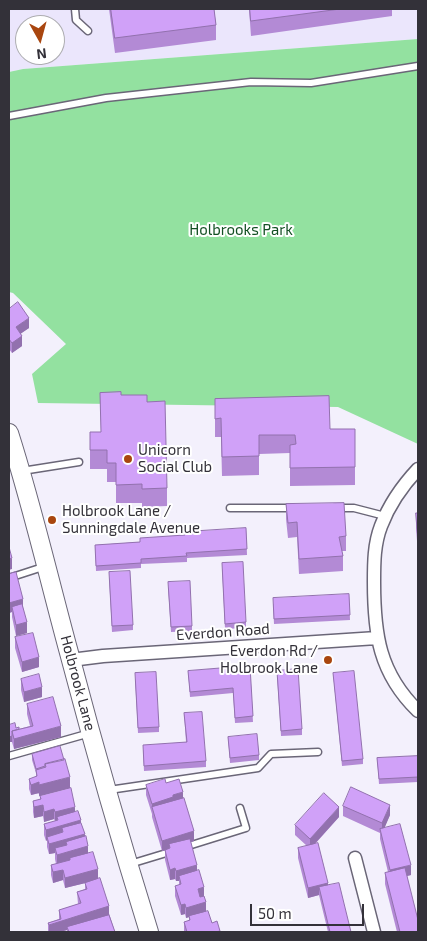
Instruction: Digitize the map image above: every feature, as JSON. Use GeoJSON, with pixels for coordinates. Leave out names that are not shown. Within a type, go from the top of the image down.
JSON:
{"type":"FeatureCollection","features":[{"type":"Feature","properties":{"kind":"street","name":"Holbrook Lane"},"geometry":{"type":"LineString","coordinates":[[9,433],[16,465],[47,566],[71,660],[149,932]]}},
{"type":"Feature","properties":{"kind":"street"},"geometry":{"type":"LineString","coordinates":[[418,469],[408,479],[385,516],[380,528],[374,556],[376,638],[385,664],[398,690],[418,711]]}},
{"type":"Feature","properties":{"kind":"street","name":"Everdon Road"},"geometry":{"type":"LineString","coordinates":[[71,660],[104,656],[376,638]]}},
{"type":"Feature","properties":{"kind":"street"},"geometry":{"type":"LineString","coordinates":[[355,858],[374,932]]}},
{"type":"Feature","properties":{"kind":"lane"},"geometry":{"type":"LineString","coordinates":[[74,9],[76,20],[88,31]]}},
{"type":"Feature","properties":{"kind":"lane"},"geometry":{"type":"LineString","coordinates":[[9,116],[106,98],[251,82],[311,83],[418,66]]}},
{"type":"Feature","properties":{"kind":"lane"},"geometry":{"type":"LineString","coordinates":[[16,465],[79,462]]}},
{"type":"Feature","properties":{"kind":"lane"},"geometry":{"type":"LineString","coordinates":[[230,508],[297,508]]}},
{"type":"Feature","properties":{"kind":"lane"},"geometry":{"type":"LineString","coordinates":[[325,508],[354,508],[385,516]]}},
{"type":"Feature","properties":{"kind":"lane"},"geometry":{"type":"LineString","coordinates":[[9,578],[47,566]]}},
{"type":"Feature","properties":{"kind":"lane"},"geometry":{"type":"LineString","coordinates":[[9,756],[92,733]]}},
{"type":"Feature","properties":{"kind":"lane"},"geometry":{"type":"LineString","coordinates":[[108,790],[258,768],[271,754],[318,752]]}},
{"type":"Feature","properties":{"kind":"lane"},"geometry":{"type":"LineString","coordinates":[[129,864],[246,828],[240,808]]}},
{"type":"Feature","properties":{"kind":"shaded area"},"geometry":{"type":"Polygon","coordinates":[[[9,9],[418,9],[418,39],[23,69],[9,72],[9,9]]]}},
{"type":"Feature","properties":{"kind":"green space","name":"Holbrooks Park"},"geometry":{"type":"Polygon","coordinates":[[[418,39],[418,444],[338,407],[38,403],[32,374],[66,344],[13,293],[9,292],[9,72],[23,69],[418,39]]]}},
{"type":"Feature","properties":{"kind":"building"},"geometry":{"type":"Polygon","coordinates":[[[111,9],[214,9],[216,25],[115,38],[111,9]]]}},
{"type":"Feature","properties":{"kind":"building"},"geometry":{"type":"Polygon","coordinates":[[[250,9],[340,9],[251,21],[250,9]]]}},
{"type":"Feature","properties":{"kind":"building"},"geometry":{"type":"Polygon","coordinates":[[[18,302],[29,318],[16,327],[22,336],[12,343],[9,339],[9,309],[18,302]]]}},
{"type":"Feature","properties":{"kind":"building","name":"Unicorn Social Club"},"geometry":{"type":"Polygon","coordinates":[[[121,392],[121,395],[147,395],[147,402],[165,401],[167,488],[142,489],[142,484],[116,485],[116,463],[107,463],[107,450],[90,450],[90,432],[101,432],[100,393],[121,392]]]}},
{"type":"Feature","properties":{"kind":"building"},"geometry":{"type":"Polygon","coordinates":[[[329,396],[330,429],[355,429],[355,467],[290,468],[290,445],[296,444],[295,435],[259,435],[259,456],[222,457],[221,418],[215,419],[215,399],[329,396]]]}},
{"type":"Feature","properties":{"kind":"building"},"geometry":{"type":"Polygon","coordinates":[[[344,503],[346,536],[339,537],[343,556],[299,559],[297,522],[288,523],[286,504],[344,503]]]}},
{"type":"Feature","properties":{"kind":"building"},"geometry":{"type":"Polygon","coordinates":[[[416,513],[418,513],[418,539],[416,513]]]}},
{"type":"Feature","properties":{"kind":"building"},"geometry":{"type":"Polygon","coordinates":[[[246,528],[247,549],[186,553],[187,556],[141,559],[141,563],[96,566],[95,545],[140,542],[140,538],[185,535],[185,532],[246,528]]]}},
{"type":"Feature","properties":{"kind":"building"},"geometry":{"type":"Polygon","coordinates":[[[9,547],[12,558],[9,559],[9,547]]]}},
{"type":"Feature","properties":{"kind":"building"},"geometry":{"type":"Polygon","coordinates":[[[243,562],[246,622],[225,624],[222,563],[243,562]]]}},
{"type":"Feature","properties":{"kind":"building"},"geometry":{"type":"Polygon","coordinates":[[[130,571],[133,625],[112,626],[109,572],[130,571]]]}},
{"type":"Feature","properties":{"kind":"building"},"geometry":{"type":"Polygon","coordinates":[[[16,572],[23,599],[9,603],[9,574],[16,572]]]}},
{"type":"Feature","properties":{"kind":"building"},"geometry":{"type":"Polygon","coordinates":[[[190,581],[192,626],[171,627],[168,582],[190,581]]]}},
{"type":"Feature","properties":{"kind":"building"},"geometry":{"type":"Polygon","coordinates":[[[349,594],[350,615],[274,619],[273,598],[349,594]]]}},
{"type":"Feature","properties":{"kind":"building"},"geometry":{"type":"Polygon","coordinates":[[[22,604],[27,622],[16,625],[12,607],[22,604]]]}},
{"type":"Feature","properties":{"kind":"building"},"geometry":{"type":"Polygon","coordinates":[[[33,633],[39,657],[22,662],[15,637],[33,633]]]}},
{"type":"Feature","properties":{"kind":"building"},"geometry":{"type":"Polygon","coordinates":[[[250,666],[253,716],[235,718],[233,688],[190,692],[188,671],[250,666]]]}},
{"type":"Feature","properties":{"kind":"building"},"geometry":{"type":"Polygon","coordinates":[[[298,669],[302,729],[281,731],[277,671],[298,669]]]}},
{"type":"Feature","properties":{"kind":"building"},"geometry":{"type":"Polygon","coordinates":[[[354,671],[363,759],[342,761],[333,673],[354,671]]]}},
{"type":"Feature","properties":{"kind":"building"},"geometry":{"type":"Polygon","coordinates":[[[156,672],[159,727],[138,728],[135,673],[156,672]]]}},
{"type":"Feature","properties":{"kind":"building"},"geometry":{"type":"Polygon","coordinates":[[[39,674],[42,687],[24,692],[21,679],[39,674]]]}},
{"type":"Feature","properties":{"kind":"building"},"geometry":{"type":"Polygon","coordinates":[[[53,697],[61,726],[14,739],[12,731],[33,726],[27,704],[53,697]]]}},
{"type":"Feature","properties":{"kind":"building"},"geometry":{"type":"Polygon","coordinates":[[[202,712],[206,761],[144,766],[143,745],[187,742],[184,713],[202,712]]]}},
{"type":"Feature","properties":{"kind":"building"},"geometry":{"type":"Polygon","coordinates":[[[15,723],[16,728],[19,727],[19,729],[12,731],[12,736],[9,737],[9,725],[15,723]]]}},
{"type":"Feature","properties":{"kind":"building"},"geometry":{"type":"Polygon","coordinates":[[[257,734],[259,755],[230,758],[228,737],[257,734]]]}},
{"type":"Feature","properties":{"kind":"building"},"geometry":{"type":"Polygon","coordinates":[[[60,746],[64,760],[45,764],[45,766],[36,769],[32,754],[60,746]]]}},
{"type":"Feature","properties":{"kind":"building"},"geometry":{"type":"Polygon","coordinates":[[[418,756],[418,777],[379,779],[377,758],[418,756]]]}},
{"type":"Feature","properties":{"kind":"building"},"geometry":{"type":"Polygon","coordinates":[[[65,759],[70,777],[39,785],[39,782],[31,785],[29,779],[37,776],[36,770],[46,767],[45,764],[65,759]]]}},
{"type":"Feature","properties":{"kind":"building"},"geometry":{"type":"Polygon","coordinates":[[[165,779],[166,783],[179,779],[183,792],[152,804],[146,785],[165,779]]]}},
{"type":"Feature","properties":{"kind":"building"},"geometry":{"type":"Polygon","coordinates":[[[351,787],[390,805],[382,823],[343,806],[351,787]]]}},
{"type":"Feature","properties":{"kind":"building"},"geometry":{"type":"Polygon","coordinates":[[[71,788],[75,807],[55,812],[54,809],[44,812],[43,805],[34,807],[33,801],[41,799],[40,796],[71,788]]]}},
{"type":"Feature","properties":{"kind":"building"},"geometry":{"type":"Polygon","coordinates":[[[324,793],[339,807],[310,839],[295,825],[324,793]]]}},
{"type":"Feature","properties":{"kind":"building"},"geometry":{"type":"Polygon","coordinates":[[[184,798],[194,831],[162,841],[152,807],[184,798]]]}},
{"type":"Feature","properties":{"kind":"building"},"geometry":{"type":"Polygon","coordinates":[[[78,811],[81,820],[46,830],[44,824],[58,820],[57,817],[78,811]]]}},
{"type":"Feature","properties":{"kind":"building"},"geometry":{"type":"Polygon","coordinates":[[[81,823],[85,834],[49,844],[47,837],[63,832],[62,828],[81,823]]]}},
{"type":"Feature","properties":{"kind":"building"},"geometry":{"type":"Polygon","coordinates":[[[400,824],[411,865],[390,870],[380,829],[400,824]]]}},
{"type":"Feature","properties":{"kind":"building"},"geometry":{"type":"Polygon","coordinates":[[[86,836],[88,846],[57,855],[55,848],[67,845],[66,842],[86,836]]]}},
{"type":"Feature","properties":{"kind":"building"},"geometry":{"type":"Polygon","coordinates":[[[190,839],[197,865],[176,871],[175,868],[170,870],[165,850],[170,848],[169,844],[190,839]]]}},
{"type":"Feature","properties":{"kind":"building"},"geometry":{"type":"Polygon","coordinates":[[[318,843],[328,883],[308,888],[298,848],[318,843]]]}},
{"type":"Feature","properties":{"kind":"building"},"geometry":{"type":"Polygon","coordinates":[[[93,852],[98,869],[65,878],[63,870],[53,872],[51,865],[93,852]]]}},
{"type":"Feature","properties":{"kind":"building"},"geometry":{"type":"Polygon","coordinates":[[[405,868],[418,920],[418,932],[400,932],[385,873],[405,868]]]}},
{"type":"Feature","properties":{"kind":"building"},"geometry":{"type":"Polygon","coordinates":[[[199,870],[204,887],[198,889],[200,897],[204,896],[206,902],[186,908],[185,904],[181,905],[175,886],[181,884],[179,876],[199,870]]]}},
{"type":"Feature","properties":{"kind":"building"},"geometry":{"type":"Polygon","coordinates":[[[100,878],[109,906],[49,925],[48,923],[61,919],[59,910],[81,903],[77,892],[87,889],[85,883],[100,878]]]}},
{"type":"Feature","properties":{"kind":"building"},"geometry":{"type":"Polygon","coordinates":[[[339,883],[351,932],[330,932],[319,887],[339,883]]]}},
{"type":"Feature","properties":{"kind":"building"},"geometry":{"type":"Polygon","coordinates":[[[208,911],[212,923],[217,921],[220,931],[187,932],[184,922],[190,920],[189,916],[208,911]]]}},
{"type":"Feature","properties":{"kind":"building"},"geometry":{"type":"Polygon","coordinates":[[[109,915],[115,932],[69,932],[67,927],[109,915]]]}},
{"type":"Feature","properties":{"kind":"place","name":"Unicorn Social Club"},"geometry":{"type":"Point","coordinates":[128,459]}},
{"type":"Feature","properties":{"kind":"place","name":"Holbrook Lane / Sunningdale Avenue"},"geometry":{"type":"Point","coordinates":[52,520]}},
{"type":"Feature","properties":{"kind":"place","name":"Everdon Rd / Holbrook Lane"},"geometry":{"type":"Point","coordinates":[328,660]}}]}
